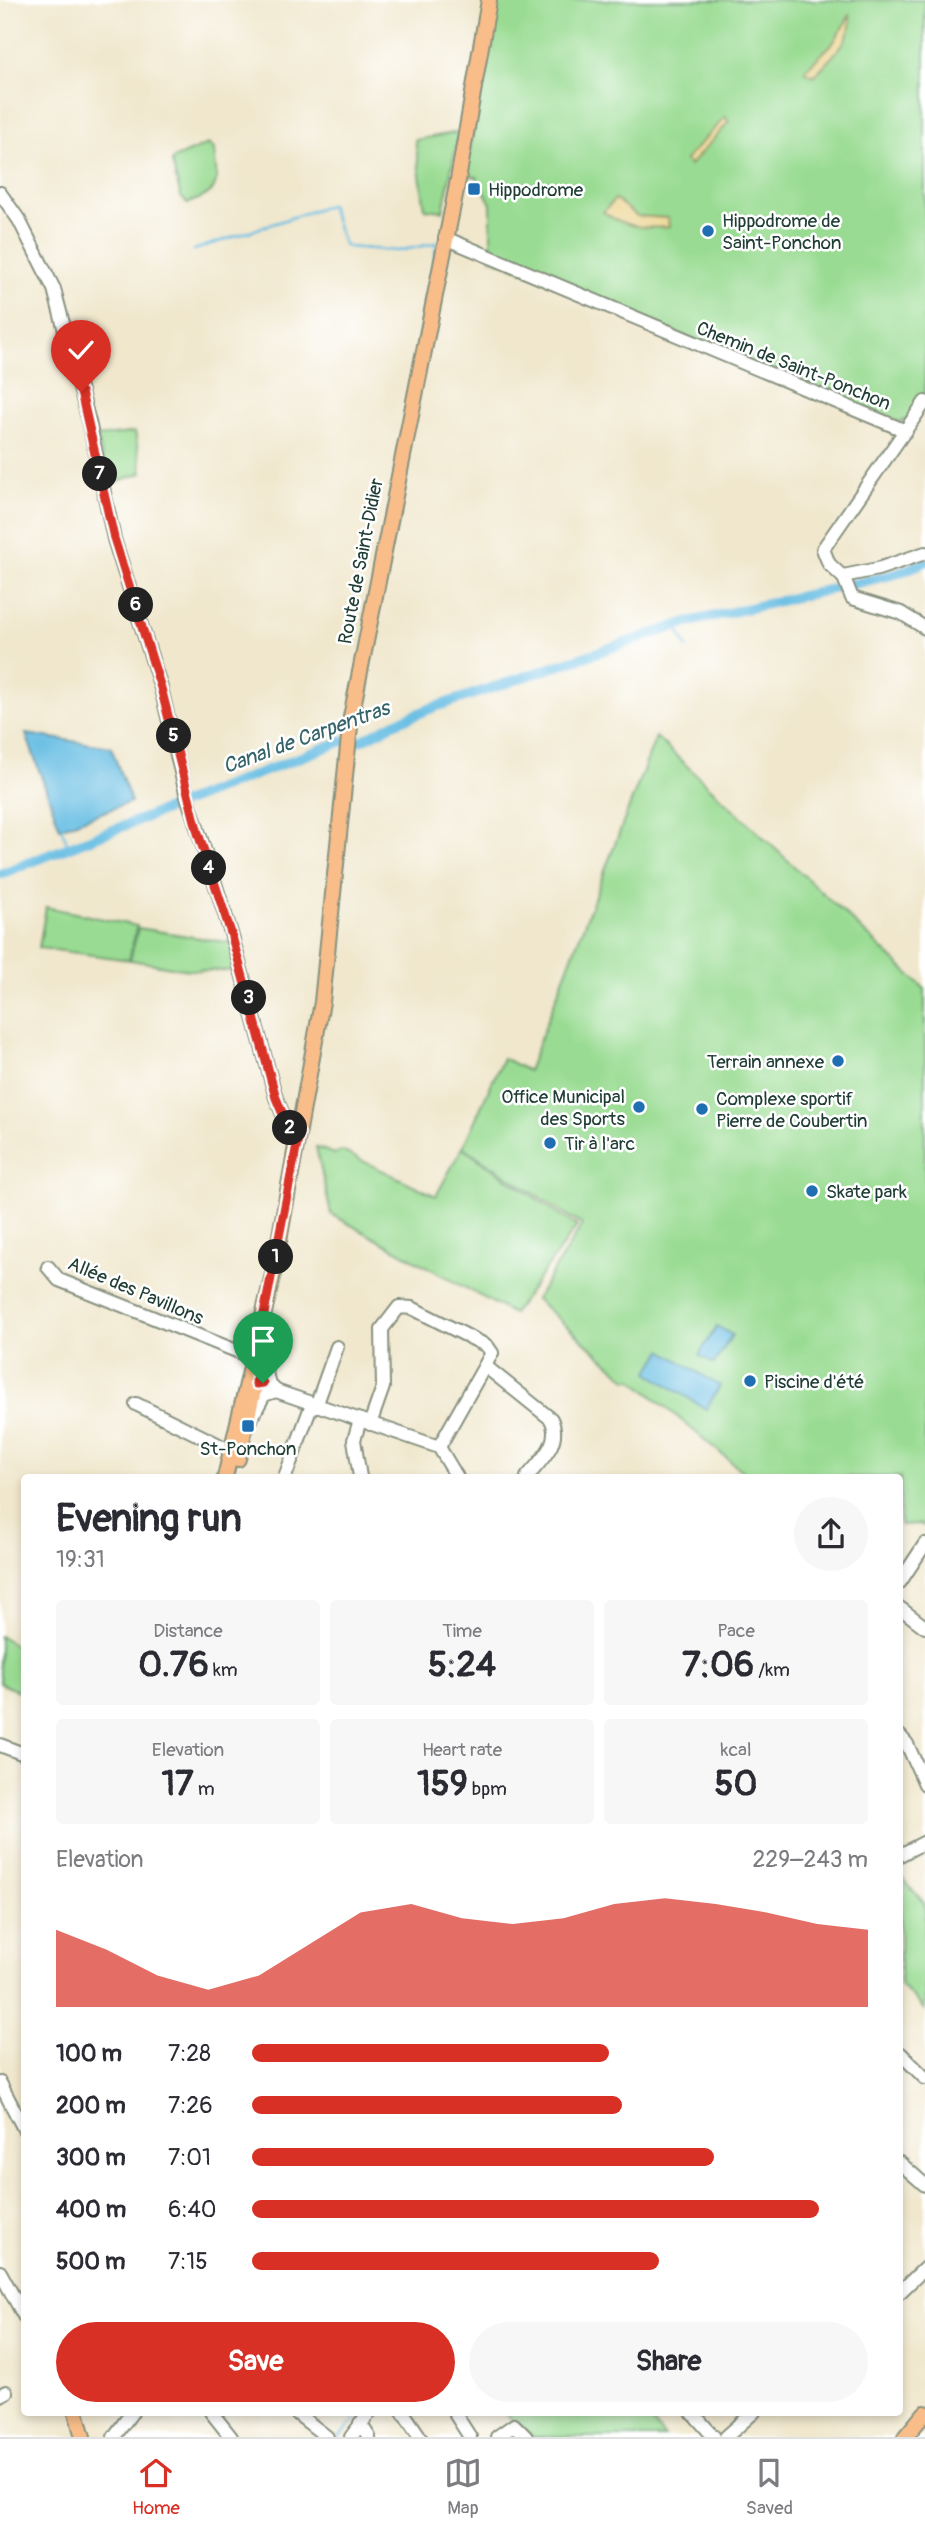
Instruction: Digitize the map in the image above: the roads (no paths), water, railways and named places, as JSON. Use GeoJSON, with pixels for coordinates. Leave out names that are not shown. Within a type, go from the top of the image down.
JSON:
{"type":"FeatureCollection","features":[{"type":"Feature","properties":{"kind":"main road","name":"Route de Saint-Didier"},"geometry":{"type":"LineString","coordinates":[[255,1359],[299,1134],[328,964],[348,736],[376,576],[445,239],[489,0]]}},
{"type":"Feature","properties":{"kind":"main road"},"geometry":{"type":"LineString","coordinates":[[226,1474],[268,1388],[255,1359]]}},
{"type":"Feature","properties":{"kind":"main road"},"geometry":{"type":"LineString","coordinates":[[233,1474],[242,1404],[255,1359]]}},
{"type":"Feature","properties":{"kind":"main road"},"geometry":{"type":"LineString","coordinates":[[77,2416],[83,2437]]}},
{"type":"Feature","properties":{"kind":"main road"},"geometry":{"type":"LineString","coordinates":[[85,2416],[89,2437]]}},
{"type":"Feature","properties":{"kind":"main road"},"geometry":{"type":"LineString","coordinates":[[905,2437],[923,2418]]}},
{"type":"Feature","properties":{"kind":"street"},"geometry":{"type":"LineString","coordinates":[[0,192],[19,220],[54,289],[89,422],[114,538],[161,688],[186,793],[231,933],[276,1098],[287,1124],[299,1134]]}},
{"type":"Feature","properties":{"kind":"street","name":"Chemin de Saint-Ponchon"},"geometry":{"type":"LineString","coordinates":[[445,239],[906,431],[823,549],[829,564],[843,577],[852,598],[901,613],[925,628]]}},
{"type":"Feature","properties":{"kind":"street"},"geometry":{"type":"LineString","coordinates":[[906,431],[925,401]]}},
{"type":"Feature","properties":{"kind":"street"},"geometry":{"type":"LineString","coordinates":[[843,577],[878,569],[925,553]]}},
{"type":"Feature","properties":{"kind":"street","name":"Allée des Pavillons"},"geometry":{"type":"LineString","coordinates":[[48,1267],[59,1280],[255,1359]]}},
{"type":"Feature","properties":{"kind":"street"},"geometry":{"type":"LineString","coordinates":[[360,1474],[354,1440],[383,1387],[382,1329],[399,1307],[412,1308],[487,1346],[492,1353],[439,1447]]}},
{"type":"Feature","properties":{"kind":"street"},"geometry":{"type":"LineString","coordinates":[[286,1474],[337,1347]]}},
{"type":"Feature","properties":{"kind":"street"},"geometry":{"type":"LineString","coordinates":[[485,1366],[551,1419],[556,1430],[554,1441],[529,1474]]}},
{"type":"Feature","properties":{"kind":"street"},"geometry":{"type":"LineString","coordinates":[[242,1404],[268,1388],[439,1447],[455,1474]]}},
{"type":"Feature","properties":{"kind":"street"},"geometry":{"type":"LineString","coordinates":[[136,1404],[235,1453]]}},
{"type":"Feature","properties":{"kind":"street"},"geometry":{"type":"LineString","coordinates":[[903,1577],[925,1544]]}},
{"type":"Feature","properties":{"kind":"street"},"geometry":{"type":"LineString","coordinates":[[903,1610],[925,1627]]}},
{"type":"Feature","properties":{"kind":"street"},"geometry":{"type":"LineString","coordinates":[[903,1739],[908,1744],[925,1784]]}},
{"type":"Feature","properties":{"kind":"street"},"geometry":{"type":"LineString","coordinates":[[0,1745],[21,1753]]}},
{"type":"Feature","properties":{"kind":"street"},"geometry":{"type":"LineString","coordinates":[[903,1853],[925,1842]]}},
{"type":"Feature","properties":{"kind":"street"},"geometry":{"type":"LineString","coordinates":[[903,2056],[925,2078]]}},
{"type":"Feature","properties":{"kind":"street"},"geometry":{"type":"LineString","coordinates":[[0,2083],[21,2123]]}},
{"type":"Feature","properties":{"kind":"street"},"geometry":{"type":"LineString","coordinates":[[903,2165],[925,2185]]}},
{"type":"Feature","properties":{"kind":"street"},"geometry":{"type":"LineString","coordinates":[[903,2289],[925,2268]]}},
{"type":"Feature","properties":{"kind":"street"},"geometry":{"type":"LineString","coordinates":[[0,2272],[21,2310]]}},
{"type":"Feature","properties":{"kind":"street"},"geometry":{"type":"LineString","coordinates":[[114,2437],[129,2416]]}},
{"type":"Feature","properties":{"kind":"street"},"geometry":{"type":"LineString","coordinates":[[214,2416],[231,2437]]}},
{"type":"Feature","properties":{"kind":"street"},"geometry":{"type":"LineString","coordinates":[[300,2416],[327,2437]]}},
{"type":"Feature","properties":{"kind":"street"},"geometry":{"type":"LineString","coordinates":[[351,2437],[366,2416]]}},
{"type":"Feature","properties":{"kind":"street"},"geometry":{"type":"LineString","coordinates":[[406,2416],[420,2437]]}},
{"type":"Feature","properties":{"kind":"street"},"geometry":{"type":"LineString","coordinates":[[457,2416],[470,2437]]}},
{"type":"Feature","properties":{"kind":"street"},"geometry":{"type":"LineString","coordinates":[[696,2416],[714,2437]]}},
{"type":"Feature","properties":{"kind":"street"},"geometry":{"type":"LineString","coordinates":[[726,2437],[750,2416]]}},
{"type":"Feature","properties":{"kind":"street"},"geometry":{"type":"LineString","coordinates":[[360,2423],[369,2437]]}},
{"type":"Feature","properties":{"kind":"street"},"geometry":{"type":"LineString","coordinates":[[497,2437],[514,2425],[526,2437]]}},
{"type":"Feature","properties":{"kind":"water"},"geometry":{"type":"Polygon","coordinates":[[[26,734],[111,747],[131,802],[60,828],[26,734]]]}},
{"type":"Feature","properties":{"kind":"water"},"geometry":{"type":"Polygon","coordinates":[[[717,1326],[732,1335],[714,1364],[699,1355],[717,1326]]]}},
{"type":"Feature","properties":{"kind":"water"},"geometry":{"type":"Polygon","coordinates":[[[662,1350],[720,1386],[706,1409],[648,1373],[662,1350]]]}},
{"type":"Feature","properties":{"kind":"waterway"},"geometry":{"type":"LineString","coordinates":[[194,250],[330,205],[344,245],[348,247],[398,251],[437,243],[418,347]]}},
{"type":"Feature","properties":{"kind":"waterway","name":"Canal de Carpentras"},"geometry":{"type":"LineString","coordinates":[[0,874],[342,741],[363,740],[432,708],[685,623],[896,574],[925,562]]}},
{"type":"Feature","properties":{"kind":"waterway"},"geometry":{"type":"LineString","coordinates":[[677,628],[687,648]]}},
{"type":"Feature","properties":{"kind":"waterway"},"geometry":{"type":"LineString","coordinates":[[62,830],[69,847]]}},
{"type":"Feature","properties":{"kind":"waterway"},"geometry":{"type":"LineString","coordinates":[[339,2437],[358,2416]]}},
{"type":"Feature","properties":{"kind":"place","name":"Hippodrome"},"geometry":{"type":"Point","coordinates":[474,189]}},
{"type":"Feature","properties":{"kind":"place","name":"Hippodrome de Saint-Ponchon"},"geometry":{"type":"Point","coordinates":[708,231]}},
{"type":"Feature","properties":{"kind":"place","name":"Terrain annexe"},"geometry":{"type":"Point","coordinates":[838,1061]}},
{"type":"Feature","properties":{"kind":"place","name":"Office Municipal des Sports"},"geometry":{"type":"Point","coordinates":[639,1107]}},
{"type":"Feature","properties":{"kind":"place","name":"Complexe sportif Pierre de Coubertin"},"geometry":{"type":"Point","coordinates":[702,1109]}},
{"type":"Feature","properties":{"kind":"place","name":"Tir à l'arc"},"geometry":{"type":"Point","coordinates":[550,1143]}},
{"type":"Feature","properties":{"kind":"place","name":"Skate park"},"geometry":{"type":"Point","coordinates":[812,1191]}},
{"type":"Feature","properties":{"kind":"place","name":"Piscine d'été"},"geometry":{"type":"Point","coordinates":[750,1381]}},
{"type":"Feature","properties":{"kind":"place","name":"St-Ponchon"},"geometry":{"type":"Point","coordinates":[248,1426]}}]}
